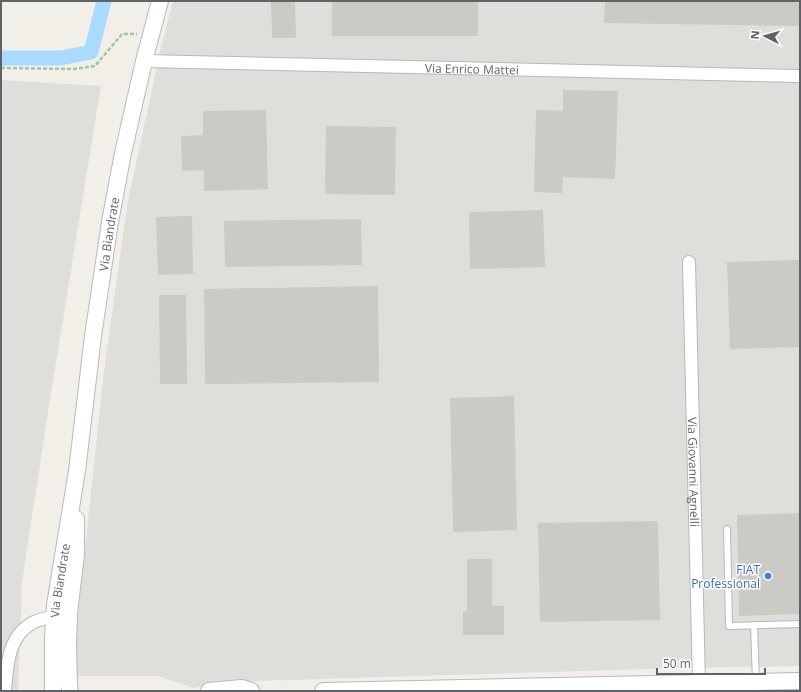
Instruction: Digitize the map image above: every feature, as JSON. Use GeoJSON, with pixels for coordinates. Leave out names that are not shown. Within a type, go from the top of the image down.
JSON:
{"type":"FeatureCollection","features":[{"type":"Feature","properties":{"kind":"main road","name":"Via Biandrate"},"geometry":{"type":"LineString","coordinates":[[53,691],[62,615],[76,554],[76,472],[92,336],[110,222],[123,153],[144,61],[160,1]]}},
{"type":"Feature","properties":{"kind":"main road","name":"Via Biandrate"},"geometry":{"type":"LineString","coordinates":[[62,615],[68,651],[70,691]]}},
{"type":"Feature","properties":{"kind":"main road"},"geometry":{"type":"LineString","coordinates":[[323,691],[800,681]]}},
{"type":"Feature","properties":{"kind":"main road"},"geometry":{"type":"LineString","coordinates":[[209,691],[242,688],[251,691]]}},
{"type":"Feature","properties":{"kind":"street","name":"Via Enrico Mattei"},"geometry":{"type":"LineString","coordinates":[[144,61],[800,76]]}},
{"type":"Feature","properties":{"kind":"street","name":"Via Giovanni Agnelli"},"geometry":{"type":"LineString","coordinates":[[689,262],[699,682]]}},
{"type":"Feature","properties":{"kind":"street"},"geometry":{"type":"LineString","coordinates":[[5,691],[8,657],[16,638],[25,628],[35,622],[62,615]]}},
{"type":"Feature","properties":{"kind":"lane"},"geometry":{"type":"LineString","coordinates":[[727,529],[729,626],[800,624]]}},
{"type":"Feature","properties":{"kind":"lane"},"geometry":{"type":"LineString","coordinates":[[754,625],[756,682]]}},
{"type":"Feature","properties":{"kind":"path"},"geometry":{"type":"LineString","coordinates":[[1,68],[73,69],[95,66],[122,34],[152,34]]}},
{"type":"Feature","properties":{"kind":"shaded area"},"geometry":{"type":"Polygon","coordinates":[[[173,1],[800,1],[800,666],[680,668],[223,682],[194,688],[158,676],[76,676],[77,624],[104,371],[128,200],[161,48],[173,1]]]}},
{"type":"Feature","properties":{"kind":"shaded area"},"geometry":{"type":"Polygon","coordinates":[[[1,80],[101,86],[22,582],[18,691],[1,691],[1,80]]]}},
{"type":"Feature","properties":{"kind":"building"},"geometry":{"type":"Polygon","coordinates":[[[271,1],[295,1],[296,38],[272,38],[271,1]]]}},
{"type":"Feature","properties":{"kind":"building"},"geometry":{"type":"Polygon","coordinates":[[[332,1],[478,1],[478,36],[332,36],[332,1]]]}},
{"type":"Feature","properties":{"kind":"building"},"geometry":{"type":"Polygon","coordinates":[[[605,1],[800,1],[800,26],[604,23],[605,1]]]}},
{"type":"Feature","properties":{"kind":"building"},"geometry":{"type":"Polygon","coordinates":[[[563,90],[618,91],[615,179],[563,177],[562,193],[534,192],[536,110],[563,111],[563,90]]]}},
{"type":"Feature","properties":{"kind":"building"},"geometry":{"type":"Polygon","coordinates":[[[266,110],[268,189],[204,191],[204,170],[182,171],[181,136],[203,135],[203,111],[266,110]]]}},
{"type":"Feature","properties":{"kind":"building"},"geometry":{"type":"Polygon","coordinates":[[[326,126],[396,127],[395,195],[325,194],[326,126]]]}},
{"type":"Feature","properties":{"kind":"building"},"geometry":{"type":"Polygon","coordinates":[[[543,210],[545,267],[470,269],[469,212],[543,210]]]}},
{"type":"Feature","properties":{"kind":"building"},"geometry":{"type":"Polygon","coordinates":[[[192,216],[193,274],[158,275],[156,217],[192,216]]]}},
{"type":"Feature","properties":{"kind":"building"},"geometry":{"type":"Polygon","coordinates":[[[361,219],[362,265],[225,267],[224,221],[361,219]]]}},
{"type":"Feature","properties":{"kind":"building"},"geometry":{"type":"Polygon","coordinates":[[[800,260],[800,347],[730,349],[727,262],[800,260]]]}},
{"type":"Feature","properties":{"kind":"building"},"geometry":{"type":"Polygon","coordinates":[[[378,286],[379,382],[205,384],[204,289],[378,286]]]}},
{"type":"Feature","properties":{"kind":"building"},"geometry":{"type":"Polygon","coordinates":[[[159,295],[186,295],[187,384],[160,384],[159,295]]]}},
{"type":"Feature","properties":{"kind":"building"},"geometry":{"type":"Polygon","coordinates":[[[514,396],[517,530],[453,532],[450,398],[514,396]]]}},
{"type":"Feature","properties":{"kind":"building"},"geometry":{"type":"Polygon","coordinates":[[[800,513],[800,614],[739,616],[737,515],[800,513]]]}},
{"type":"Feature","properties":{"kind":"building"},"geometry":{"type":"Polygon","coordinates":[[[658,521],[660,620],[540,622],[538,523],[658,521]]]}},
{"type":"Feature","properties":{"kind":"building"},"geometry":{"type":"Polygon","coordinates":[[[467,559],[492,559],[492,606],[504,606],[504,635],[463,635],[463,611],[467,611],[467,559]]]}},
{"type":"Feature","properties":{"kind":"waterway"},"geometry":{"type":"LineString","coordinates":[[1,58],[61,58],[91,52],[104,1]]}},
{"type":"Feature","properties":{"kind":"place","name":"FIAT Professional"},"geometry":{"type":"Point","coordinates":[768,576]}}]}
